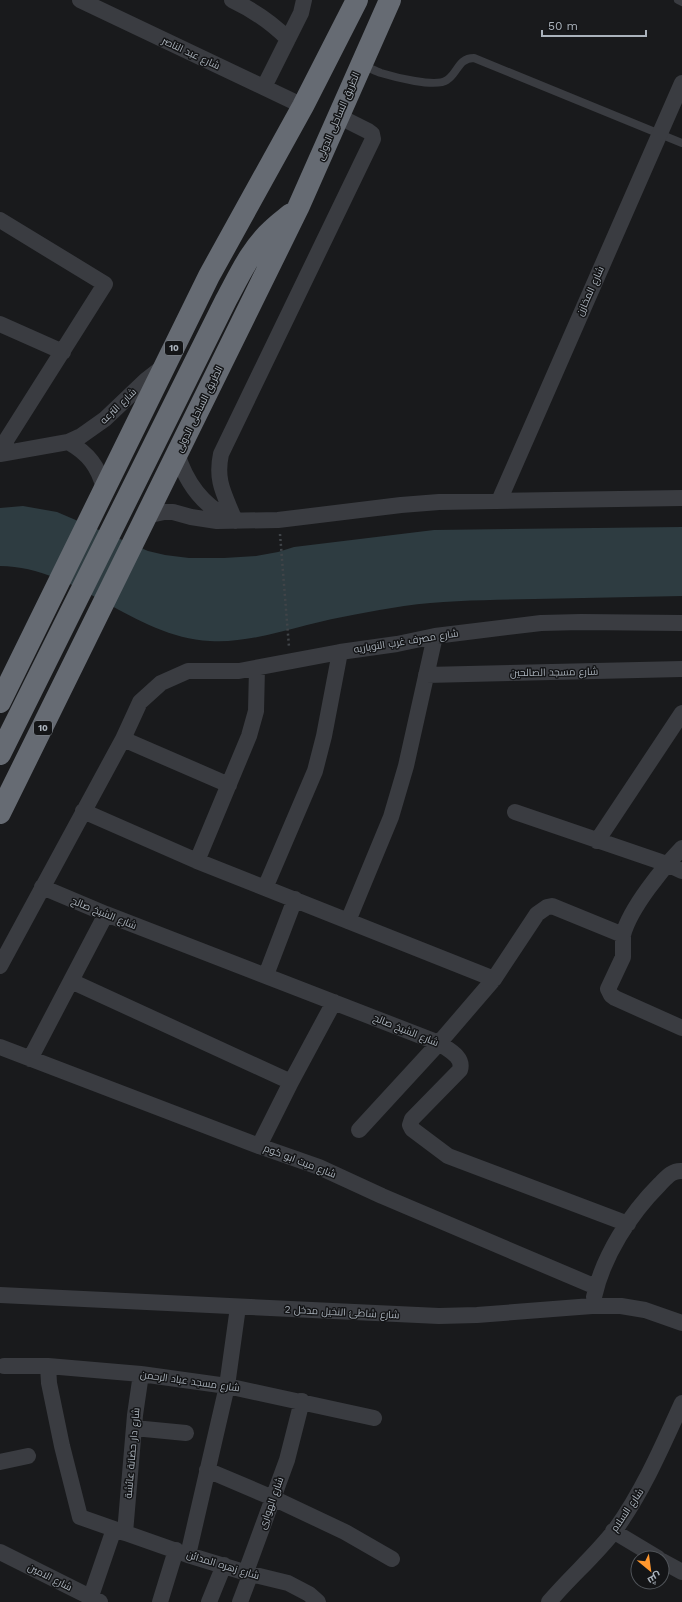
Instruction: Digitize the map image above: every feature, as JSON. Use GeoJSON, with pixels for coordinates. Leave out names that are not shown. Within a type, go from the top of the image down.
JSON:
{"type":"FeatureCollection","features":[{"type":"Feature","properties":{"kind":"highway","name":"10"},"geometry":{"type":"LineString","coordinates":[[0,702],[209,276],[303,106],[358,0]]}},
{"type":"Feature","properties":{"kind":"highway","name":"الطريق الساحلى الدولى"},"geometry":{"type":"LineString","coordinates":[[0,814],[298,208],[360,64],[390,0]]}},
{"type":"Feature","properties":{"kind":"highway"},"geometry":{"type":"LineString","coordinates":[[0,754],[226,300],[249,259],[272,230],[298,208]]}},
{"type":"Feature","properties":{"kind":"street","name":"شارع عبد الناصر"},"geometry":{"type":"LineString","coordinates":[[80,0],[303,106]]}},
{"type":"Feature","properties":{"kind":"street"},"geometry":{"type":"LineString","coordinates":[[232,0],[260,15],[275,26],[288,39]]}},
{"type":"Feature","properties":{"kind":"street"},"geometry":{"type":"LineString","coordinates":[[264,87],[301,13],[304,0]]}},
{"type":"Feature","properties":{"kind":"street","name":"شارع المخازن"},"geometry":{"type":"LineString","coordinates":[[499,501],[682,83]]}},
{"type":"Feature","properties":{"kind":"street"},"geometry":{"type":"LineString","coordinates":[[234,521],[220,482],[219,465],[221,454],[373,138],[372,134],[368,130],[338,116]]}},
{"type":"Feature","properties":{"kind":"street"},"geometry":{"type":"LineString","coordinates":[[0,220],[105,283],[0,450]]}},
{"type":"Feature","properties":{"kind":"street"},"geometry":{"type":"LineString","coordinates":[[0,324],[63,352]]}},
{"type":"Feature","properties":{"kind":"street","name":"شارع الترعه"},"geometry":{"type":"LineString","coordinates":[[0,454],[68,442],[93,428],[105,419],[146,380],[164,366]]}},
{"type":"Feature","properties":{"kind":"street"},"geometry":{"type":"LineString","coordinates":[[68,442],[77,447],[92,461],[98,470],[104,489]]}},
{"type":"Feature","properties":{"kind":"street"},"geometry":{"type":"LineString","coordinates":[[177,453],[186,479],[194,490],[213,509],[234,521]]}},
{"type":"Feature","properties":{"kind":"street"},"geometry":{"type":"LineString","coordinates":[[146,516],[164,512],[173,512],[204,520],[278,520],[409,504],[682,498]]}},
{"type":"Feature","properties":{"kind":"street","name":"شارع مصرف غرب النوباريه"},"geometry":{"type":"LineString","coordinates":[[124,739],[140,702],[161,683],[188,671],[239,671],[435,636],[541,623],[682,623]]}},
{"type":"Feature","properties":{"kind":"street"},"geometry":{"type":"LineString","coordinates":[[348,921],[391,817],[406,766],[435,636]]}},
{"type":"Feature","properties":{"kind":"street"},"geometry":{"type":"LineString","coordinates":[[265,888],[315,771],[324,736],[340,652]]}},
{"type":"Feature","properties":{"kind":"street"},"geometry":{"type":"LineString","coordinates":[[197,861],[249,736],[256,711],[257,668]]}},
{"type":"Feature","properties":{"kind":"street","name":"شارع مسجد الصالحين"},"geometry":{"type":"LineString","coordinates":[[426,675],[682,669]]}},
{"type":"Feature","properties":{"kind":"street"},"geometry":{"type":"LineString","coordinates":[[597,841],[682,713]]}},
{"type":"Feature","properties":{"kind":"street"},"geometry":{"type":"LineString","coordinates":[[0,966],[83,811],[124,739],[229,785]]}},
{"type":"Feature","properties":{"kind":"street"},"geometry":{"type":"LineString","coordinates":[[83,811],[197,861],[494,979]]}},
{"type":"Feature","properties":{"kind":"street"},"geometry":{"type":"LineString","coordinates":[[515,812],[667,864],[682,871]]}},
{"type":"Feature","properties":{"kind":"street"},"geometry":{"type":"LineString","coordinates":[[682,848],[667,864],[631,914],[623,935],[623,957],[608,989],[614,998],[682,1028]]}},
{"type":"Feature","properties":{"kind":"street","name":"شارع الشيخ صالح"},"geometry":{"type":"LineString","coordinates":[[42,887],[106,914],[439,1043],[459,1058],[462,1064],[460,1070],[412,1118],[410,1125],[412,1129],[448,1156],[628,1224]]}},
{"type":"Feature","properties":{"kind":"street"},"geometry":{"type":"LineString","coordinates":[[266,975],[295,899]]}},
{"type":"Feature","properties":{"kind":"street"},"geometry":{"type":"LineString","coordinates":[[359,1130],[439,1043],[494,979],[537,914],[547,907],[558,907],[623,935]]}},
{"type":"Feature","properties":{"kind":"street"},"geometry":{"type":"LineString","coordinates":[[30,1059],[106,914]]}},
{"type":"Feature","properties":{"kind":"street"},"geometry":{"type":"LineString","coordinates":[[71,981],[291,1082]]}},
{"type":"Feature","properties":{"kind":"street"},"geometry":{"type":"LineString","coordinates":[[259,1146],[334,1002]]}},
{"type":"Feature","properties":{"kind":"street","name":"شارع ميت ابو كوم"},"geometry":{"type":"LineString","coordinates":[[0,1047],[259,1146],[319,1167],[382,1196],[596,1287]]}},
{"type":"Feature","properties":{"kind":"street"},"geometry":{"type":"LineString","coordinates":[[592,1306],[596,1287],[610,1255],[628,1224],[648,1196],[671,1173],[678,1170],[682,1171]]}},
{"type":"Feature","properties":{"kind":"street","name":"شارع شاطئ النخيل مدخل 2"},"geometry":{"type":"LineString","coordinates":[[0,1296],[439,1316],[477,1315],[592,1306],[621,1306],[645,1310],[682,1323]]}},
{"type":"Feature","properties":{"kind":"street"},"geometry":{"type":"LineString","coordinates":[[160,1602],[182,1552],[207,1470],[228,1386],[238,1307]]}},
{"type":"Feature","properties":{"kind":"street","name":"شارع مسجد عباد الرحمن"},"geometry":{"type":"LineString","coordinates":[[4,1366],[48,1366],[141,1374],[228,1386],[374,1418]]}},
{"type":"Feature","properties":{"kind":"street","name":"شارع زهره المدائن"},"geometry":{"type":"LineString","coordinates":[[48,1366],[49,1383],[53,1404],[78,1514],[82,1519],[224,1566],[288,1583],[298,1587],[316,1601]]}},
{"type":"Feature","properties":{"kind":"street","name":"شارع دار حضانة عائشة"},"geometry":{"type":"LineString","coordinates":[[93,1600],[119,1531],[141,1374]]}},
{"type":"Feature","properties":{"kind":"street","name":"شارع الهوارى"},"geometry":{"type":"LineString","coordinates":[[240,1602],[248,1581],[247,1568],[287,1460],[302,1402]]}},
{"type":"Feature","properties":{"kind":"street","name":"شارع السلام"},"geometry":{"type":"LineString","coordinates":[[549,1602],[613,1531],[642,1488],[682,1403]]}},
{"type":"Feature","properties":{"kind":"street"},"geometry":{"type":"LineString","coordinates":[[134,1428],[186,1433]]}},
{"type":"Feature","properties":{"kind":"street"},"geometry":{"type":"LineString","coordinates":[[0,1462],[28,1456]]}},
{"type":"Feature","properties":{"kind":"street"},"geometry":{"type":"LineString","coordinates":[[207,1470],[273,1498],[346,1532],[392,1559]]}},
{"type":"Feature","properties":{"kind":"street"},"geometry":{"type":"LineString","coordinates":[[613,1531],[645,1550]]}},
{"type":"Feature","properties":{"kind":"street","name":"شارع الامين"},"geometry":{"type":"LineString","coordinates":[[0,1552],[93,1600]]}},
{"type":"Feature","properties":{"kind":"street"},"geometry":{"type":"LineString","coordinates":[[670,1565],[682,1572]]}},
{"type":"Feature","properties":{"kind":"street"},"geometry":{"type":"LineString","coordinates":[[209,1602],[224,1566]]}},
{"type":"Feature","properties":{"kind":"lane"},"geometry":{"type":"LineString","coordinates":[[678,0],[682,2]]}},
{"type":"Feature","properties":{"kind":"lane"},"geometry":{"type":"LineString","coordinates":[[360,64],[394,76],[438,84],[446,81],[462,61],[468,58],[474,58],[682,143]]}},
{"type":"Feature","properties":{"kind":"path"},"geometry":{"type":"LineString","coordinates":[[280,534],[288,637]]}},
{"type":"Feature","properties":{"kind":"shaded area"},"geometry":{"type":"Polygon","coordinates":[[[23,506],[57,512],[148,551],[189,558],[256,556],[294,547],[434,530],[682,527],[682,596],[485,600],[420,604],[343,617],[247,639],[210,641],[182,637],[156,628],[80,589],[55,578],[28,569],[0,566],[0,508],[23,506]]]}}]}
